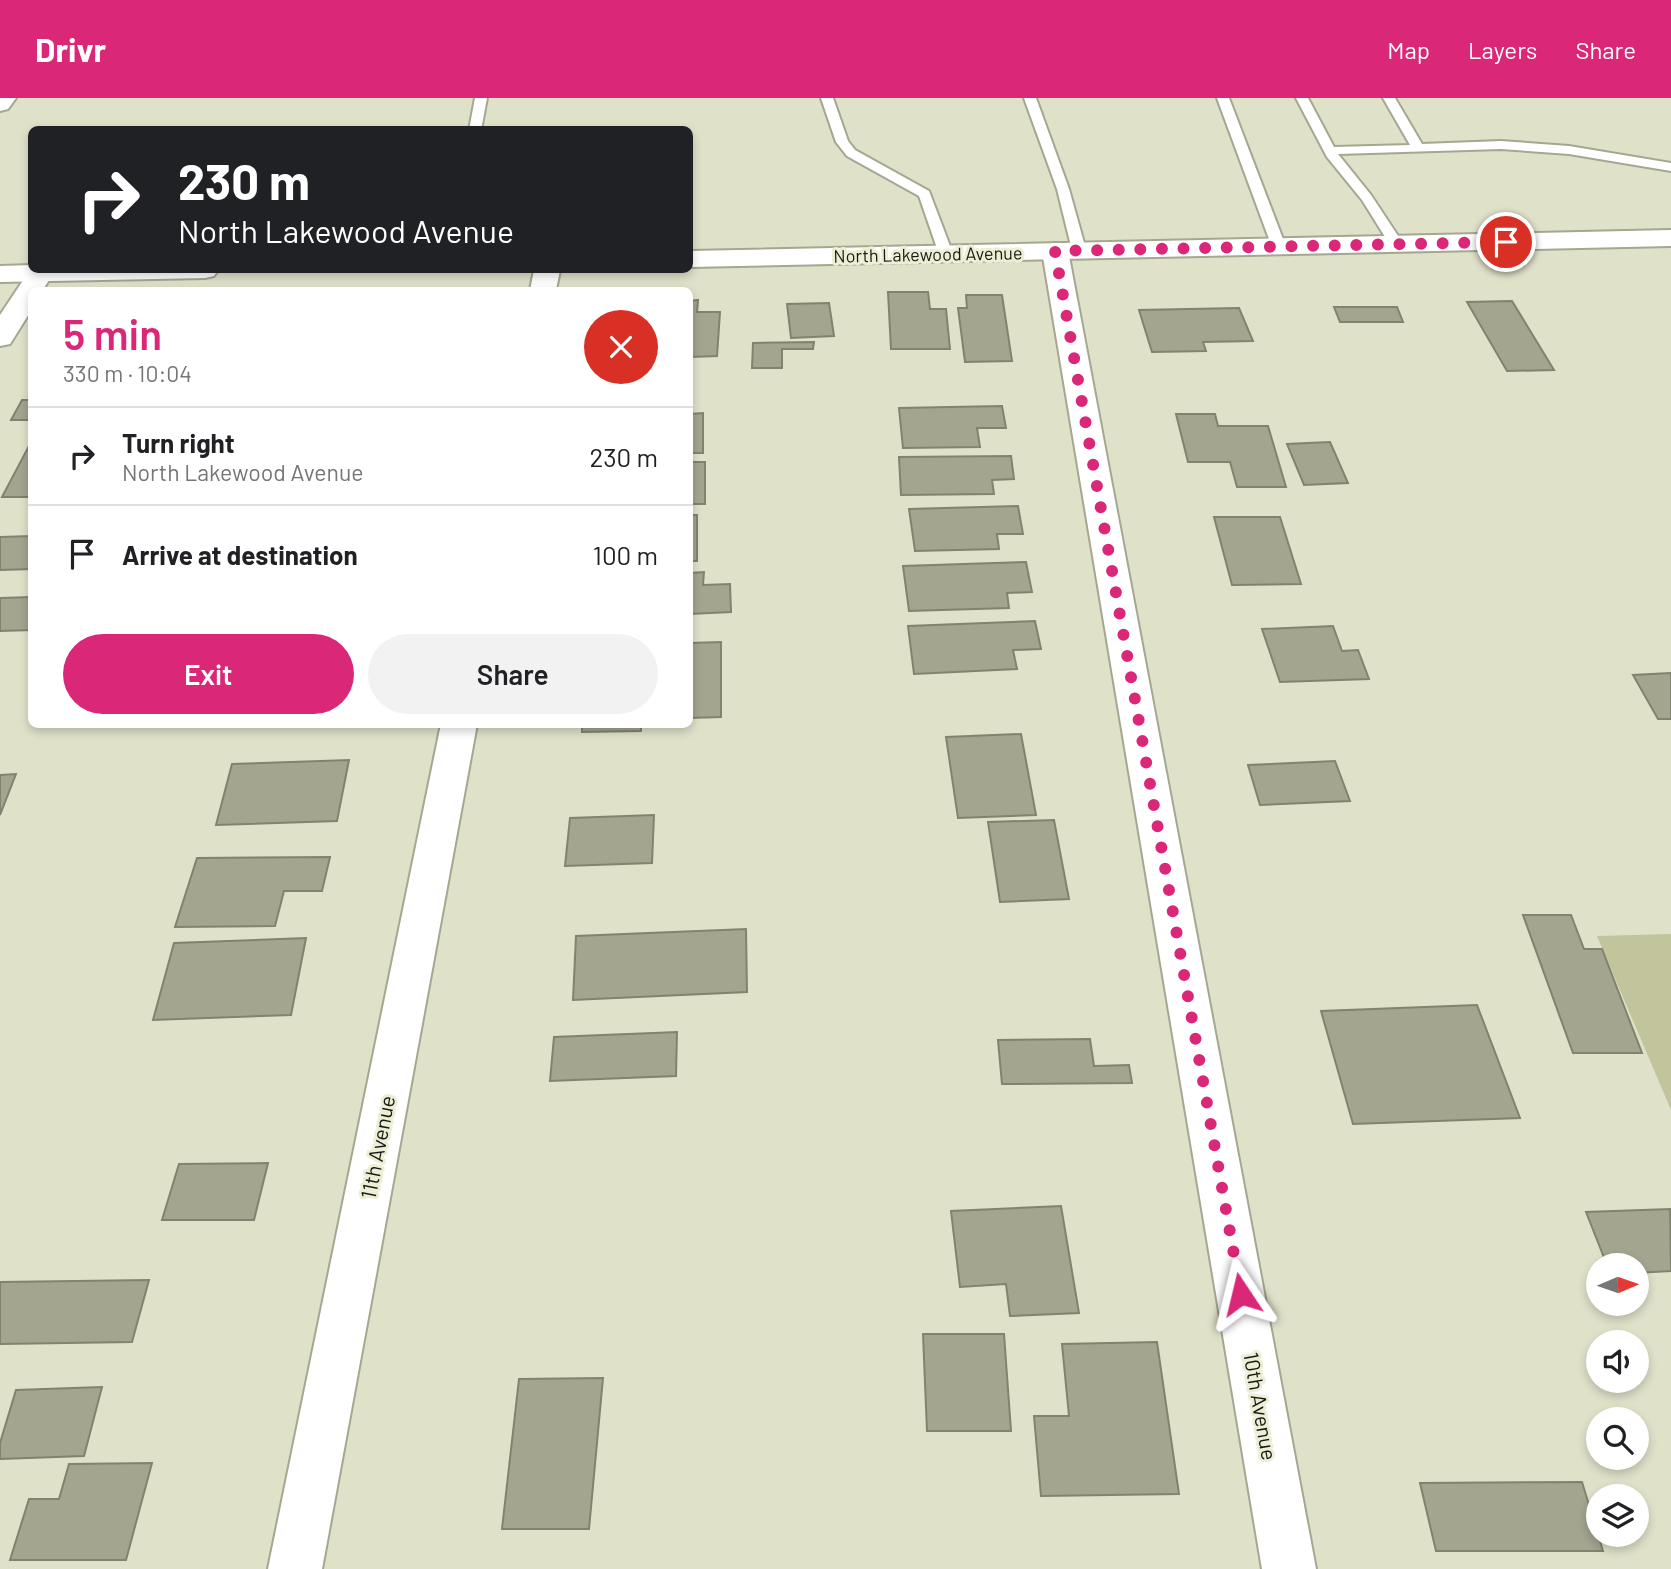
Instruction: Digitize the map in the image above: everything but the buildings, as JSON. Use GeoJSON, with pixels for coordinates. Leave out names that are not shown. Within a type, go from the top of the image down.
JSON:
{"type":"FeatureCollection","features":[{"type":"Feature","properties":{"kind":"street"},"geometry":{"type":"LineString","coordinates":[[0,104],[4,98]]}},
{"type":"Feature","properties":{"kind":"street","name":"North Lakewood Avenue"},"geometry":{"type":"LineString","coordinates":[[693,260],[1671,239]]}},
{"type":"Feature","properties":{"kind":"street","name":"10th Avenue"},"geometry":{"type":"LineString","coordinates":[[1067,250],[1289,1569]]}},
{"type":"Feature","properties":{"kind":"street"},"geometry":{"type":"LineString","coordinates":[[0,274],[40,273]]}},
{"type":"Feature","properties":{"kind":"street"},"geometry":{"type":"LineString","coordinates":[[31,287],[40,273]]}},
{"type":"Feature","properties":{"kind":"street"},"geometry":{"type":"LineString","coordinates":[[0,338],[28,292]]}},
{"type":"Feature","properties":{"kind":"street","name":"11th Avenue"},"geometry":{"type":"LineString","coordinates":[[295,1569],[458,728]]}},
{"type":"Feature","properties":{"kind":"lane"},"geometry":{"type":"LineString","coordinates":[[476,126],[481,98]]}},
{"type":"Feature","properties":{"kind":"lane"},"geometry":{"type":"LineString","coordinates":[[827,98],[842,142],[850,153],[925,194],[946,254]]}},
{"type":"Feature","properties":{"kind":"lane"},"geometry":{"type":"LineString","coordinates":[[1030,98],[1063,189],[1067,250]]}},
{"type":"Feature","properties":{"kind":"lane"},"geometry":{"type":"LineString","coordinates":[[1223,98],[1279,247]]}},
{"type":"Feature","properties":{"kind":"lane"},"geometry":{"type":"LineString","coordinates":[[1302,98],[1330,151],[1367,198],[1397,245]]}},
{"type":"Feature","properties":{"kind":"lane"},"geometry":{"type":"LineString","coordinates":[[1389,98],[1419,148]]}},
{"type":"Feature","properties":{"kind":"lane"},"geometry":{"type":"LineString","coordinates":[[1330,151],[1502,145],[1542,148],[1671,167]]}},
{"type":"Feature","properties":{"kind":"green space"},"geometry":{"type":"Polygon","coordinates":[[[1671,934],[1671,1110],[1597,936],[1671,934]]]}},
{"type":"Feature","properties":{"kind":"route"},"geometry":{"type":"LineString","coordinates":[[1241,1294],[1055,251],[1506,242]]}}]}
